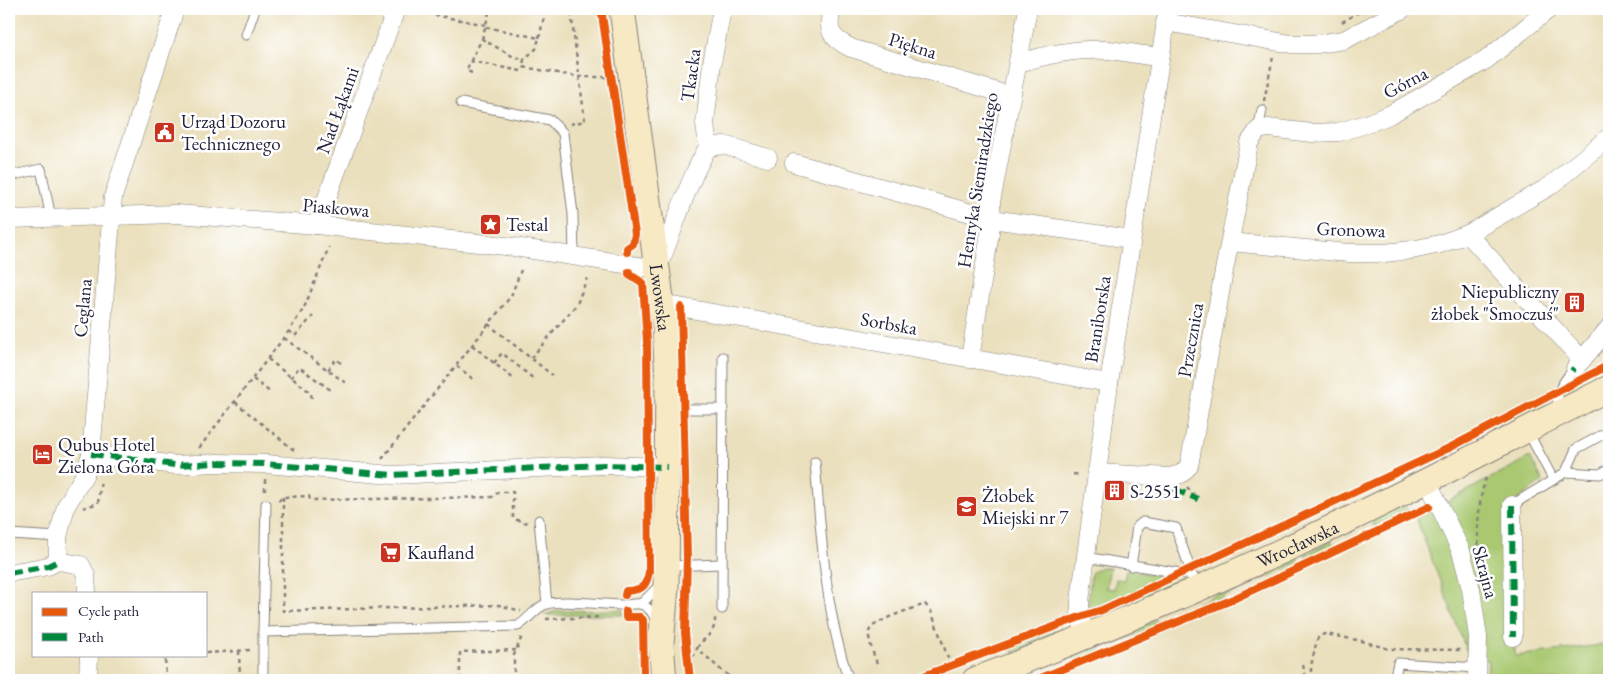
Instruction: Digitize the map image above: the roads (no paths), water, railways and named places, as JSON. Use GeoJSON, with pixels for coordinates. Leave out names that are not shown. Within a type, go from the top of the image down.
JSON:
{"type":"FeatureCollection","features":[{"type":"Feature","properties":{"kind":"street","name":"Nad Łąkami"},"geometry":{"type":"LineString","coordinates":[[317,225],[396,9]]}},
{"type":"Feature","properties":{"kind":"street","name":"Lwowska"},"geometry":{"type":"LineString","coordinates":[[622,9],[658,269],[668,380],[666,577],[661,643],[664,680]]}},
{"type":"Feature","properties":{"kind":"street","name":"Tkacka"},"geometry":{"type":"LineString","coordinates":[[708,147],[705,124],[712,63],[722,9]]}},
{"type":"Feature","properties":{"kind":"street","name":"Piękna"},"geometry":{"type":"LineString","coordinates":[[832,9],[829,21],[831,33],[838,42],[844,45],[1011,96]]}},
{"type":"Feature","properties":{"kind":"street","name":"Henryka Siemiradzkiego"},"geometry":{"type":"LineString","coordinates":[[970,360],[992,219],[991,202],[1028,9]]}},
{"type":"Feature","properties":{"kind":"street"},"geometry":{"type":"LineString","coordinates":[[1166,16],[1291,44],[1317,44],[1344,40],[1402,9]]}},
{"type":"Feature","properties":{"kind":"street","name":"Górna"},"geometry":{"type":"LineString","coordinates":[[1258,130],[1268,128],[1312,133],[1339,132],[1389,115],[1486,60],[1549,9]]}},
{"type":"Feature","properties":{"kind":"street","name":"Ceglana"},"geometry":{"type":"LineString","coordinates":[[58,560],[58,537],[66,506],[97,455],[113,197],[169,11]]}},
{"type":"Feature","properties":{"kind":"street","name":"Braniborska"},"geometry":{"type":"LineString","coordinates":[[1086,637],[1080,617],[1085,557],[1108,383],[1166,16]]}},
{"type":"Feature","properties":{"kind":"street"},"geometry":{"type":"LineString","coordinates":[[1019,63],[1046,54],[1082,50],[1108,50],[1159,57]]}},
{"type":"Feature","properties":{"kind":"street","name":"Przecznica"},"geometry":{"type":"LineString","coordinates":[[1096,473],[1170,477],[1181,474],[1189,466],[1249,143],[1252,136],[1258,130]]}},
{"type":"Feature","properties":{"kind":"street","name":"Gronowa"},"geometry":{"type":"LineString","coordinates":[[1230,242],[1349,253],[1384,253],[1440,244],[1468,234],[1550,186],[1609,137]]}},
{"type":"Feature","properties":{"kind":"street"},"geometry":{"type":"LineString","coordinates":[[658,269],[689,184],[708,147],[724,145],[768,158]]}},
{"type":"Feature","properties":{"kind":"street"},"geometry":{"type":"LineString","coordinates":[[794,163],[992,219],[1130,239]]}},
{"type":"Feature","properties":{"kind":"street","name":"Piaskowa"},"geometry":{"type":"LineString","coordinates":[[9,219],[178,214],[317,225],[514,247],[658,269]]}},
{"type":"Feature","properties":{"kind":"street"},"geometry":{"type":"LineString","coordinates":[[1468,234],[1576,366],[1609,328]]}},
{"type":"Feature","properties":{"kind":"street","name":"Sorbska"},"geometry":{"type":"LineString","coordinates":[[662,304],[1108,383]]}},
{"type":"Feature","properties":{"kind":"street","name":"Wrocławska"},"geometry":{"type":"LineString","coordinates":[[975,680],[1086,637],[1195,581],[1349,519],[1609,388]]}},
{"type":"Feature","properties":{"kind":"street"},"geometry":{"type":"LineString","coordinates":[[97,455],[175,465],[218,463],[266,464],[392,476],[604,465],[667,467]]}},
{"type":"Feature","properties":{"kind":"street","name":"Skrajna"},"geometry":{"type":"LineString","coordinates":[[1428,480],[1460,551],[1468,580],[1478,637],[1477,674]]}},
{"type":"Feature","properties":{"kind":"street"},"geometry":{"type":"LineString","coordinates":[[1512,505],[1513,637]]}},
{"type":"Feature","properties":{"kind":"street"},"geometry":{"type":"LineString","coordinates":[[9,573],[48,566],[58,560],[81,565],[86,575],[87,592]]}},
{"type":"Feature","properties":{"kind":"street","name":"Lwowska"},"geometry":{"type":"LineString","coordinates":[[666,577],[673,641],[684,672]]}},
{"type":"Feature","properties":{"kind":"street"},"geometry":{"type":"LineString","coordinates":[[657,680],[661,643]]}},
{"type":"Feature","properties":{"kind":"street"},"geometry":{"type":"LineString","coordinates":[[88,680],[89,656]]}},
{"type":"Feature","properties":{"kind":"lane"},"geometry":{"type":"LineString","coordinates":[[246,35],[255,9]]}},
{"type":"Feature","properties":{"kind":"lane"},"geometry":{"type":"LineString","coordinates":[[461,103],[550,120],[563,133],[573,214],[574,256]]}},
{"type":"Feature","properties":{"kind":"lane"},"geometry":{"type":"LineString","coordinates":[[1258,130],[1262,110]]}},
{"type":"Feature","properties":{"kind":"lane"},"geometry":{"type":"LineString","coordinates":[[9,176],[41,169],[51,218]]}},
{"type":"Feature","properties":{"kind":"lane"},"geometry":{"type":"LineString","coordinates":[[722,610],[723,357]]}},
{"type":"Feature","properties":{"kind":"lane"},"geometry":{"type":"LineString","coordinates":[[1561,412],[1557,403],[1558,394],[1576,366]]}},
{"type":"Feature","properties":{"kind":"lane"},"geometry":{"type":"LineString","coordinates":[[667,409],[722,408]]}},
{"type":"Feature","properties":{"kind":"lane"},"geometry":{"type":"LineString","coordinates":[[1527,429],[1553,479]]}},
{"type":"Feature","properties":{"kind":"lane"},"geometry":{"type":"LineString","coordinates":[[1566,472],[1576,449],[1609,431]]}},
{"type":"Feature","properties":{"kind":"lane"},"geometry":{"type":"LineString","coordinates":[[815,462],[823,552],[838,646],[849,680]]}},
{"type":"Feature","properties":{"kind":"lane"},"geometry":{"type":"LineString","coordinates":[[1512,505],[1566,472],[1600,474],[1609,469]]}},
{"type":"Feature","properties":{"kind":"lane"},"geometry":{"type":"LineString","coordinates":[[263,680],[266,504]]}},
{"type":"Feature","properties":{"kind":"lane"},"geometry":{"type":"LineString","coordinates":[[539,522],[547,604]]}},
{"type":"Feature","properties":{"kind":"lane"},"geometry":{"type":"LineString","coordinates":[[1130,566],[1136,528],[1143,522],[1176,528],[1195,581]]}},
{"type":"Feature","properties":{"kind":"lane"},"geometry":{"type":"LineString","coordinates":[[9,534],[58,537]]}},
{"type":"Feature","properties":{"kind":"lane"},"geometry":{"type":"LineString","coordinates":[[1085,557],[1195,581]]}},
{"type":"Feature","properties":{"kind":"lane"},"geometry":{"type":"LineString","coordinates":[[641,604],[666,577],[722,564]]}},
{"type":"Feature","properties":{"kind":"lane"},"geometry":{"type":"LineString","coordinates":[[263,632],[518,626],[539,608],[547,604],[641,604],[652,612],[661,643]]}},
{"type":"Feature","properties":{"kind":"lane"},"geometry":{"type":"LineString","coordinates":[[1394,680],[1398,663],[1477,674]]}},
{"type":"Feature","properties":{"kind":"place","name":"Urząd Dozoru Technicznego"},"geometry":{"type":"Point","coordinates":[165,132]}},
{"type":"Feature","properties":{"kind":"place","name":"Testal"},"geometry":{"type":"Point","coordinates":[490,224]}},
{"type":"Feature","properties":{"kind":"place","name":"Niepubliczny żłobek \"Smoczuś\""},"geometry":{"type":"Point","coordinates":[1575,302]}},
{"type":"Feature","properties":{"kind":"place","name":"Qubus Hotel Zielona Góra"},"geometry":{"type":"Point","coordinates":[42,455]}},
{"type":"Feature","properties":{"kind":"place","name":"S-2551"},"geometry":{"type":"Point","coordinates":[1114,491]}},
{"type":"Feature","properties":{"kind":"place","name":"Żłobek Miejski nr 7"},"geometry":{"type":"Point","coordinates":[966,506]}},
{"type":"Feature","properties":{"kind":"place","name":"Kaufland"},"geometry":{"type":"Point","coordinates":[391,552]}}]}
